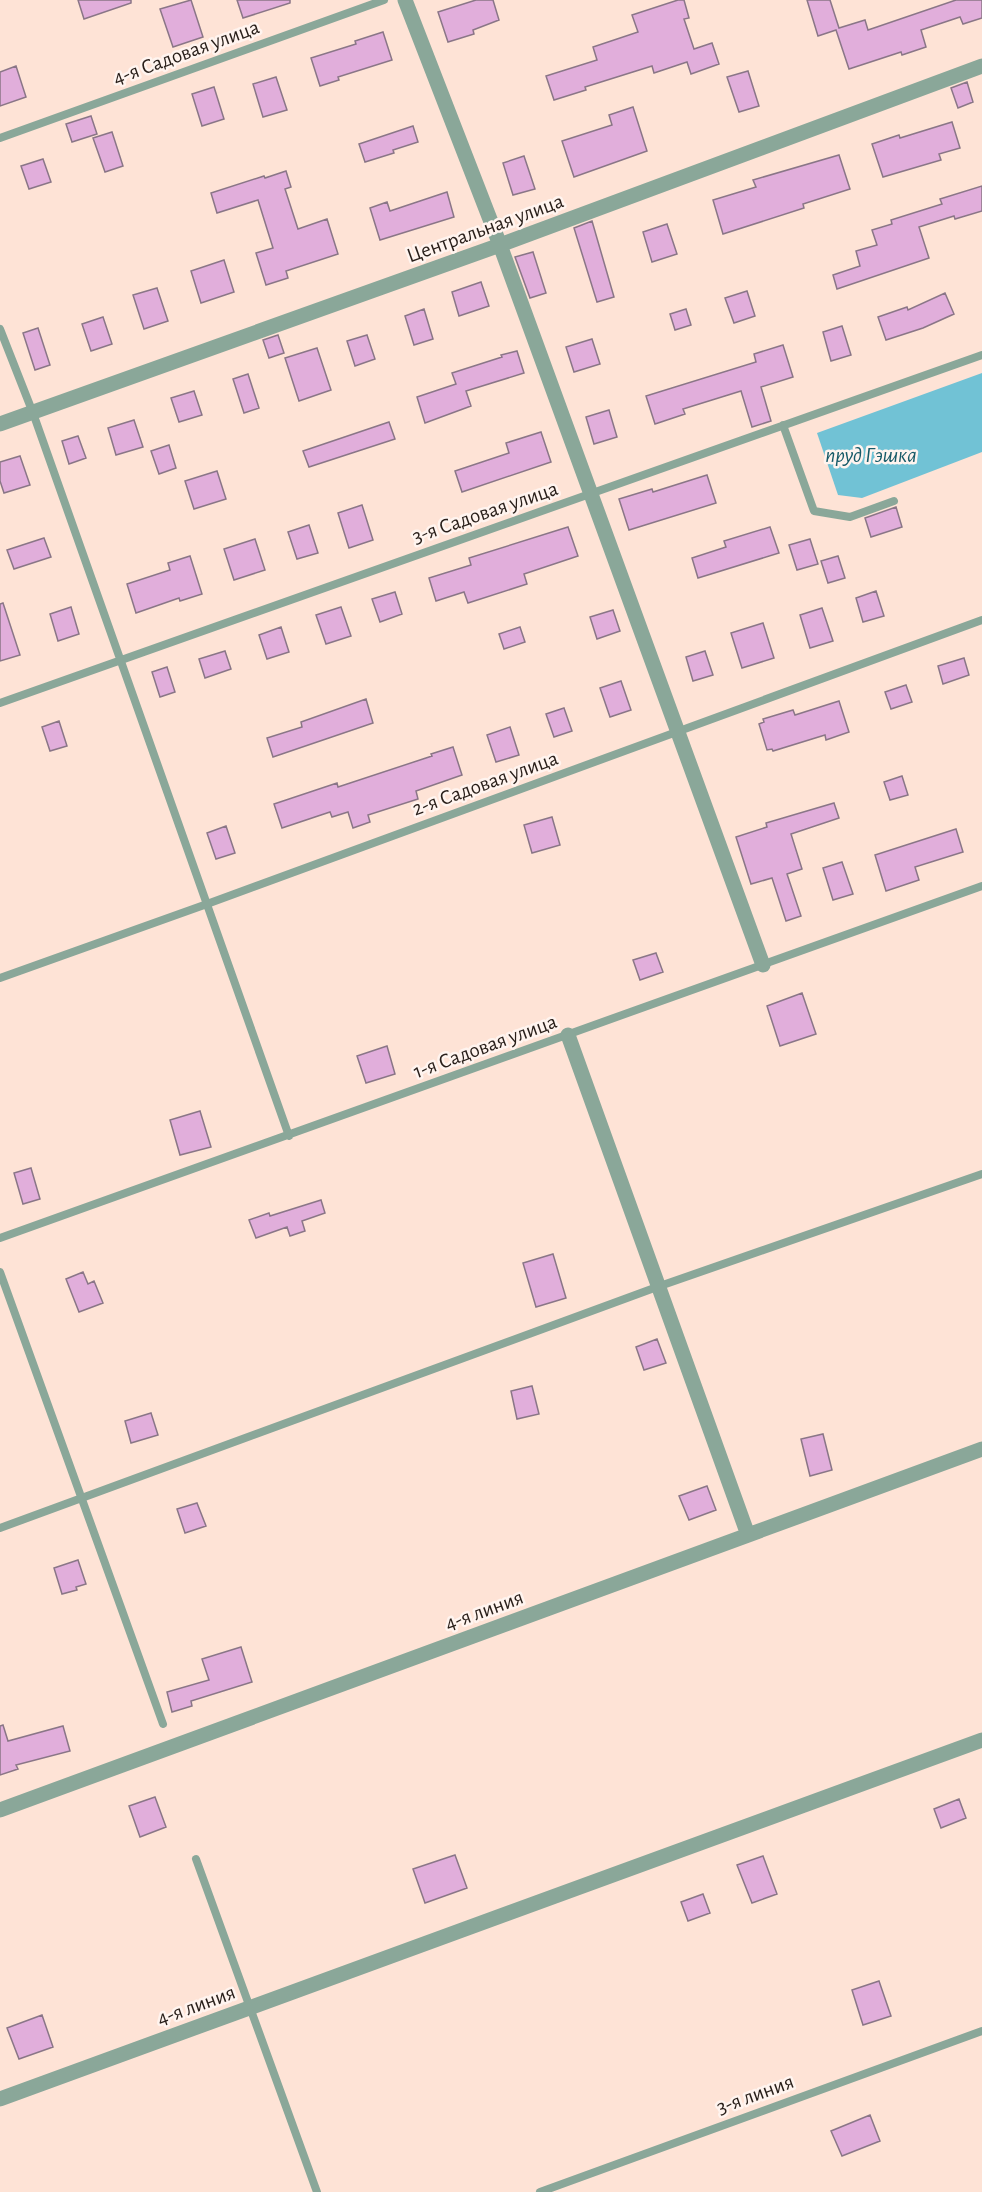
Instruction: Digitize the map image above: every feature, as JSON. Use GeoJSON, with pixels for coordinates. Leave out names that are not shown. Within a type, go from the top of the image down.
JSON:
{"type":"FeatureCollection","features":[{"type":"Feature","properties":{"kind":"street"},"geometry":{"type":"LineString","coordinates":[[405,0],[500,245],[589,494],[679,731],[763,965]]}},
{"type":"Feature","properties":{"kind":"street","name":"Центральная улица"},"geometry":{"type":"LineString","coordinates":[[0,424],[500,245],[982,66]]}},
{"type":"Feature","properties":{"kind":"street"},"geometry":{"type":"LineString","coordinates":[[568,1035],[748,1535]]}},
{"type":"Feature","properties":{"kind":"street","name":"4-я линия"},"geometry":{"type":"LineString","coordinates":[[0,1810],[982,1449]]}},
{"type":"Feature","properties":{"kind":"street","name":"4-я линия"},"geometry":{"type":"LineString","coordinates":[[0,2099],[982,1740]]}},
{"type":"Feature","properties":{"kind":"lane","name":"4-я Садовая улица"},"geometry":{"type":"LineString","coordinates":[[0,138],[384,0]]}},
{"type":"Feature","properties":{"kind":"lane"},"geometry":{"type":"LineString","coordinates":[[0,329],[33,413],[289,1136]]}},
{"type":"Feature","properties":{"kind":"lane","name":"3-я Садовая улица"},"geometry":{"type":"LineString","coordinates":[[0,703],[982,355]]}},
{"type":"Feature","properties":{"kind":"lane"},"geometry":{"type":"LineString","coordinates":[[783,425],[814,511],[850,517],[894,501]]}},
{"type":"Feature","properties":{"kind":"lane","name":"2-я Садовая улица"},"geometry":{"type":"LineString","coordinates":[[0,978],[982,620]]}},
{"type":"Feature","properties":{"kind":"lane","name":"1-я Садовая улица"},"geometry":{"type":"LineString","coordinates":[[0,1238],[982,886]]}},
{"type":"Feature","properties":{"kind":"lane"},"geometry":{"type":"LineString","coordinates":[[0,1527],[657,1287],[982,1174]]}},
{"type":"Feature","properties":{"kind":"lane"},"geometry":{"type":"LineString","coordinates":[[0,1272],[163,1724]]}},
{"type":"Feature","properties":{"kind":"lane"},"geometry":{"type":"LineString","coordinates":[[196,1859],[317,2192]]}},
{"type":"Feature","properties":{"kind":"lane","name":"3-я линия"},"geometry":{"type":"LineString","coordinates":[[540,2192],[982,2031]]}},
{"type":"Feature","properties":{"kind":"water","name":"пруд Гэшка"},"geometry":{"type":"Polygon","coordinates":[[[982,373],[982,452],[862,498],[838,495],[817,433],[982,373]]]}},
{"type":"Feature","properties":{"kind":"building"},"geometry":{"type":"Polygon","coordinates":[[[78,0],[131,0],[131,3],[84,19],[78,0]]]}},
{"type":"Feature","properties":{"kind":"building"},"geometry":{"type":"Polygon","coordinates":[[[191,0],[203,37],[173,47],[160,9],[191,0]]]}},
{"type":"Feature","properties":{"kind":"building"},"geometry":{"type":"Polygon","coordinates":[[[237,0],[290,0],[290,3],[243,18],[237,0]]]}},
{"type":"Feature","properties":{"kind":"building"},"geometry":{"type":"Polygon","coordinates":[[[476,0],[493,0],[499,20],[473,30],[474,34],[448,42],[438,12],[476,0]]]}},
{"type":"Feature","properties":{"kind":"building"},"geometry":{"type":"Polygon","coordinates":[[[684,0],[689,18],[684,19],[694,49],[712,43],[719,64],[691,74],[687,62],[654,73],[652,66],[585,87],[586,90],[554,100],[546,76],[597,60],[593,47],[638,32],[632,15],[684,0]]]}},
{"type":"Feature","properties":{"kind":"building"},"geometry":{"type":"Polygon","coordinates":[[[807,0],[830,0],[839,28],[865,20],[868,30],[956,0],[982,0],[982,18],[963,24],[960,17],[921,30],[926,47],[902,55],[901,52],[849,69],[836,30],[818,36],[807,0]]]}},
{"type":"Feature","properties":{"kind":"building"},"geometry":{"type":"Polygon","coordinates":[[[383,32],[392,60],[338,77],[339,80],[320,86],[311,58],[356,44],[355,41],[383,32]]]}},
{"type":"Feature","properties":{"kind":"building"},"geometry":{"type":"Polygon","coordinates":[[[16,66],[26,97],[0,106],[0,72],[16,66]]]}},
{"type":"Feature","properties":{"kind":"building"},"geometry":{"type":"Polygon","coordinates":[[[748,71],[759,106],[739,112],[727,77],[748,71]]]}},
{"type":"Feature","properties":{"kind":"building"},"geometry":{"type":"Polygon","coordinates":[[[276,77],[287,110],[263,117],[253,84],[276,77]]]}},
{"type":"Feature","properties":{"kind":"building"},"geometry":{"type":"Polygon","coordinates":[[[967,82],[973,102],[958,108],[951,88],[967,82]]]}},
{"type":"Feature","properties":{"kind":"building"},"geometry":{"type":"Polygon","coordinates":[[[214,87],[224,119],[202,126],[192,94],[214,87]]]}},
{"type":"Feature","properties":{"kind":"building"},"geometry":{"type":"Polygon","coordinates":[[[633,107],[647,151],[574,177],[562,141],[612,125],[609,115],[633,107]]]}},
{"type":"Feature","properties":{"kind":"building"},"geometry":{"type":"Polygon","coordinates":[[[91,116],[97,134],[72,142],[66,124],[91,116]]]}},
{"type":"Feature","properties":{"kind":"building"},"geometry":{"type":"Polygon","coordinates":[[[952,122],[960,148],[939,154],[941,160],[883,177],[872,144],[952,122]]]}},
{"type":"Feature","properties":{"kind":"building"},"geometry":{"type":"Polygon","coordinates":[[[413,126],[418,142],[393,150],[394,153],[365,162],[359,144],[413,126]]]}},
{"type":"Feature","properties":{"kind":"building"},"geometry":{"type":"Polygon","coordinates":[[[112,132],[123,166],[105,172],[93,138],[112,132]]]}},
{"type":"Feature","properties":{"kind":"building"},"geometry":{"type":"Polygon","coordinates":[[[839,155],[850,189],[803,204],[804,208],[723,234],[713,200],[756,187],[753,180],[839,155]]]}},
{"type":"Feature","properties":{"kind":"building"},"geometry":{"type":"Polygon","coordinates":[[[524,156],[535,189],[513,195],[503,163],[524,156]]]}},
{"type":"Feature","properties":{"kind":"building"},"geometry":{"type":"Polygon","coordinates":[[[43,159],[51,182],[29,189],[21,166],[43,159]]]}},
{"type":"Feature","properties":{"kind":"building"},"geometry":{"type":"Polygon","coordinates":[[[286,171],[291,187],[285,189],[298,229],[327,219],[338,254],[286,271],[288,278],[266,285],[256,253],[273,248],[258,200],[217,213],[211,193],[286,171]]]}},
{"type":"Feature","properties":{"kind":"building"},"geometry":{"type":"Polygon","coordinates":[[[982,186],[982,211],[955,219],[954,216],[919,227],[929,258],[837,289],[833,275],[860,266],[856,251],[877,245],[872,230],[892,224],[891,220],[942,204],[940,199],[982,186]]]}},
{"type":"Feature","properties":{"kind":"building"},"geometry":{"type":"Polygon","coordinates":[[[447,192],[454,217],[380,240],[370,208],[387,202],[390,211],[447,192]]]}},
{"type":"Feature","properties":{"kind":"building"},"geometry":{"type":"Polygon","coordinates":[[[592,221],[614,297],[597,302],[574,228],[592,221]]]}},
{"type":"Feature","properties":{"kind":"building"},"geometry":{"type":"Polygon","coordinates":[[[667,224],[677,254],[652,262],[643,232],[667,224]]]}},
{"type":"Feature","properties":{"kind":"building"},"geometry":{"type":"Polygon","coordinates":[[[533,252],[546,293],[530,298],[515,257],[533,252]]]}},
{"type":"Feature","properties":{"kind":"building"},"geometry":{"type":"Polygon","coordinates":[[[224,260],[234,292],[201,303],[191,271],[224,260]]]}},
{"type":"Feature","properties":{"kind":"building"},"geometry":{"type":"Polygon","coordinates":[[[481,282],[489,306],[459,316],[452,292],[481,282]]]}},
{"type":"Feature","properties":{"kind":"building"},"geometry":{"type":"Polygon","coordinates":[[[157,288],[168,321],[144,329],[133,295],[157,288]]]}},
{"type":"Feature","properties":{"kind":"building"},"geometry":{"type":"Polygon","coordinates":[[[747,291],[755,316],[734,323],[725,298],[747,291]]]}},
{"type":"Feature","properties":{"kind":"building"},"geometry":{"type":"Polygon","coordinates":[[[945,293],[954,314],[923,328],[886,340],[878,317],[907,307],[908,310],[945,293]]]}},
{"type":"Feature","properties":{"kind":"building"},"geometry":{"type":"Polygon","coordinates":[[[424,309],[433,339],[414,345],[405,316],[424,309]]]}},
{"type":"Feature","properties":{"kind":"building"},"geometry":{"type":"Polygon","coordinates":[[[686,309],[691,325],[675,330],[670,314],[686,309]]]}},
{"type":"Feature","properties":{"kind":"building"},"geometry":{"type":"Polygon","coordinates":[[[103,317],[112,344],[91,351],[82,324],[103,317]]]}},
{"type":"Feature","properties":{"kind":"building"},"geometry":{"type":"Polygon","coordinates":[[[842,326],[851,355],[831,361],[823,332],[842,326]]]}},
{"type":"Feature","properties":{"kind":"building"},"geometry":{"type":"Polygon","coordinates":[[[38,328],[50,365],[35,370],[23,333],[38,328]]]}},
{"type":"Feature","properties":{"kind":"building"},"geometry":{"type":"Polygon","coordinates":[[[278,335],[284,353],[269,358],[263,340],[278,335]]]}},
{"type":"Feature","properties":{"kind":"building"},"geometry":{"type":"Polygon","coordinates":[[[367,335],[375,359],[355,366],[347,341],[367,335]]]}},
{"type":"Feature","properties":{"kind":"building"},"geometry":{"type":"Polygon","coordinates":[[[592,339],[600,364],[574,372],[566,347],[592,339]]]}},
{"type":"Feature","properties":{"kind":"building"},"geometry":{"type":"Polygon","coordinates":[[[783,345],[793,377],[761,387],[771,421],[752,427],[741,391],[683,409],[685,414],[655,424],[646,396],[756,362],[754,354],[783,345]]]}},
{"type":"Feature","properties":{"kind":"building"},"geometry":{"type":"Polygon","coordinates":[[[317,348],[331,390],[299,401],[285,358],[317,348]]]}},
{"type":"Feature","properties":{"kind":"building"},"geometry":{"type":"Polygon","coordinates":[[[517,351],[524,373],[466,391],[471,406],[425,423],[417,397],[456,384],[452,373],[517,351]]]}},
{"type":"Feature","properties":{"kind":"building"},"geometry":{"type":"Polygon","coordinates":[[[248,374],[259,408],[244,413],[233,379],[248,374]]]}},
{"type":"Feature","properties":{"kind":"building"},"geometry":{"type":"Polygon","coordinates":[[[194,391],[202,415],[179,422],[171,398],[194,391]]]}},
{"type":"Feature","properties":{"kind":"building"},"geometry":{"type":"Polygon","coordinates":[[[609,410],[617,437],[594,444],[586,417],[609,410]]]}},
{"type":"Feature","properties":{"kind":"building"},"geometry":{"type":"Polygon","coordinates":[[[134,420],[143,447],[116,455],[108,428],[134,420]]]}},
{"type":"Feature","properties":{"kind":"building"},"geometry":{"type":"Polygon","coordinates":[[[389,422],[395,439],[309,467],[303,451],[389,422]]]}},
{"type":"Feature","properties":{"kind":"building"},"geometry":{"type":"Polygon","coordinates":[[[541,432],[551,462],[462,492],[455,471],[509,453],[506,443],[541,432]]]}},
{"type":"Feature","properties":{"kind":"building"},"geometry":{"type":"Polygon","coordinates":[[[78,436],[86,458],[69,464],[62,441],[78,436]]]}},
{"type":"Feature","properties":{"kind":"building"},"geometry":{"type":"Polygon","coordinates":[[[169,445],[176,468],[159,474],[151,451],[169,445]]]}},
{"type":"Feature","properties":{"kind":"building"},"geometry":{"type":"Polygon","coordinates":[[[20,456],[30,485],[4,493],[0,481],[0,462],[20,456]]]}},
{"type":"Feature","properties":{"kind":"building"},"geometry":{"type":"Polygon","coordinates":[[[217,471],[226,499],[194,509],[185,481],[217,471]]]}},
{"type":"Feature","properties":{"kind":"building"},"geometry":{"type":"Polygon","coordinates":[[[707,475],[716,503],[629,530],[619,499],[652,489],[653,492],[707,475]]]}},
{"type":"Feature","properties":{"kind":"building"},"geometry":{"type":"Polygon","coordinates":[[[362,505],[373,540],[349,548],[338,513],[362,505]]]}},
{"type":"Feature","properties":{"kind":"building"},"geometry":{"type":"Polygon","coordinates":[[[896,507],[902,527],[871,537],[865,518],[896,507]]]}},
{"type":"Feature","properties":{"kind":"building"},"geometry":{"type":"Polygon","coordinates":[[[309,525],[318,553],[297,559],[288,532],[309,525]]]}},
{"type":"Feature","properties":{"kind":"building"},"geometry":{"type":"Polygon","coordinates":[[[568,527],[578,556],[524,574],[527,584],[468,603],[464,592],[436,601],[429,578],[471,565],[469,558],[568,527]]]}},
{"type":"Feature","properties":{"kind":"building"},"geometry":{"type":"Polygon","coordinates":[[[770,527],[779,553],[698,578],[692,558],[726,547],[724,541],[770,527]]]}},
{"type":"Feature","properties":{"kind":"building"},"geometry":{"type":"Polygon","coordinates":[[[44,538],[51,557],[14,569],[7,550],[44,538]]]}},
{"type":"Feature","properties":{"kind":"building"},"geometry":{"type":"Polygon","coordinates":[[[255,539],[265,570],[234,580],[224,549],[255,539]]]}},
{"type":"Feature","properties":{"kind":"building"},"geometry":{"type":"Polygon","coordinates":[[[810,539],[818,564],[797,570],[789,545],[810,539]]]}},
{"type":"Feature","properties":{"kind":"building"},"geometry":{"type":"Polygon","coordinates":[[[190,556],[202,594],[180,601],[179,598],[136,613],[127,584],[170,570],[168,563],[190,556]]]}},
{"type":"Feature","properties":{"kind":"building"},"geometry":{"type":"Polygon","coordinates":[[[838,556],[845,578],[828,583],[821,561],[838,556]]]}},
{"type":"Feature","properties":{"kind":"building"},"geometry":{"type":"Polygon","coordinates":[[[876,591],[884,616],[863,622],[856,598],[876,591]]]}},
{"type":"Feature","properties":{"kind":"building"},"geometry":{"type":"Polygon","coordinates":[[[395,592],[402,614],[380,622],[372,599],[395,592]]]}},
{"type":"Feature","properties":{"kind":"building"},"geometry":{"type":"Polygon","coordinates":[[[3,603],[20,655],[0,661],[0,604],[3,603]]]}},
{"type":"Feature","properties":{"kind":"building"},"geometry":{"type":"Polygon","coordinates":[[[71,607],[79,634],[58,641],[50,614],[71,607]]]}},
{"type":"Feature","properties":{"kind":"building"},"geometry":{"type":"Polygon","coordinates":[[[341,607],[351,636],[326,644],[316,615],[341,607]]]}},
{"type":"Feature","properties":{"kind":"building"},"geometry":{"type":"Polygon","coordinates":[[[822,608],[833,641],[810,648],[800,615],[822,608]]]}},
{"type":"Feature","properties":{"kind":"building"},"geometry":{"type":"Polygon","coordinates":[[[613,610],[620,631],[597,639],[590,617],[613,610]]]}},
{"type":"Feature","properties":{"kind":"building"},"geometry":{"type":"Polygon","coordinates":[[[763,623],[774,658],[742,668],[731,633],[763,623]]]}},
{"type":"Feature","properties":{"kind":"building"},"geometry":{"type":"Polygon","coordinates":[[[281,627],[289,652],[267,659],[259,635],[281,627]]]}},
{"type":"Feature","properties":{"kind":"building"},"geometry":{"type":"Polygon","coordinates":[[[520,627],[525,642],[504,649],[499,634],[520,627]]]}},
{"type":"Feature","properties":{"kind":"building"},"geometry":{"type":"Polygon","coordinates":[[[225,651],[231,669],[205,678],[199,659],[225,651]]]}},
{"type":"Feature","properties":{"kind":"building"},"geometry":{"type":"Polygon","coordinates":[[[705,651],[713,675],[693,681],[686,657],[705,651]]]}},
{"type":"Feature","properties":{"kind":"building"},"geometry":{"type":"Polygon","coordinates":[[[964,658],[969,675],[943,684],[938,666],[964,658]]]}},
{"type":"Feature","properties":{"kind":"building"},"geometry":{"type":"Polygon","coordinates":[[[167,667],[175,692],[160,697],[152,672],[167,667]]]}},
{"type":"Feature","properties":{"kind":"building"},"geometry":{"type":"Polygon","coordinates":[[[621,681],[631,710],[610,717],[600,688],[621,681]]]}},
{"type":"Feature","properties":{"kind":"building"},"geometry":{"type":"Polygon","coordinates":[[[906,685],[912,702],[891,709],[885,692],[906,685]]]}},
{"type":"Feature","properties":{"kind":"building"},"geometry":{"type":"Polygon","coordinates":[[[366,699],[373,723],[273,757],[267,738],[302,727],[301,722],[366,699]]]}},
{"type":"Feature","properties":{"kind":"building"},"geometry":{"type":"Polygon","coordinates":[[[839,701],[849,732],[826,740],[825,735],[773,751],[772,749],[767,750],[759,724],[764,722],[763,719],[793,710],[795,715],[839,701]]]}},
{"type":"Feature","properties":{"kind":"building"},"geometry":{"type":"Polygon","coordinates":[[[564,708],[572,731],[554,737],[546,714],[564,708]]]}},
{"type":"Feature","properties":{"kind":"building"},"geometry":{"type":"Polygon","coordinates":[[[59,721],[67,746],[50,751],[42,727],[59,721]]]}},
{"type":"Feature","properties":{"kind":"building"},"geometry":{"type":"Polygon","coordinates":[[[510,727],[519,755],[496,762],[487,735],[510,727]]]}},
{"type":"Feature","properties":{"kind":"building"},"geometry":{"type":"Polygon","coordinates":[[[453,747],[462,775],[416,791],[418,799],[368,815],[370,822],[353,828],[348,812],[332,817],[330,812],[282,828],[274,804],[337,783],[338,787],[453,747]]]}},
{"type":"Feature","properties":{"kind":"building"},"geometry":{"type":"Polygon","coordinates":[[[902,776],[908,795],[890,800],[884,782],[902,776]]]}},
{"type":"Feature","properties":{"kind":"building"},"geometry":{"type":"Polygon","coordinates":[[[834,803],[839,818],[791,834],[802,869],[787,874],[801,916],[786,921],[772,878],[751,884],[736,837],[767,827],[766,823],[834,803]]]}},
{"type":"Feature","properties":{"kind":"building"},"geometry":{"type":"Polygon","coordinates":[[[552,817],[560,845],[532,853],[524,825],[552,817]]]}},
{"type":"Feature","properties":{"kind":"building"},"geometry":{"type":"Polygon","coordinates":[[[226,826],[235,853],[216,859],[207,833],[226,826]]]}},
{"type":"Feature","properties":{"kind":"building"},"geometry":{"type":"Polygon","coordinates":[[[956,829],[963,852],[915,867],[919,880],[886,891],[875,855],[956,829]]]}},
{"type":"Feature","properties":{"kind":"building"},"geometry":{"type":"Polygon","coordinates":[[[842,862],[853,894],[833,900],[823,868],[842,862]]]}},
{"type":"Feature","properties":{"kind":"building"},"geometry":{"type":"Polygon","coordinates":[[[656,953],[663,972],[640,980],[633,960],[656,953]]]}},
{"type":"Feature","properties":{"kind":"building"},"geometry":{"type":"Polygon","coordinates":[[[802,993],[816,1034],[780,1046],[767,1006],[802,993]]]}},
{"type":"Feature","properties":{"kind":"building"},"geometry":{"type":"Polygon","coordinates":[[[387,1046],[395,1074],[366,1083],[357,1056],[387,1046]]]}},
{"type":"Feature","properties":{"kind":"building"},"geometry":{"type":"Polygon","coordinates":[[[200,1111],[211,1147],[180,1155],[170,1120],[200,1111]]]}},
{"type":"Feature","properties":{"kind":"building"},"geometry":{"type":"Polygon","coordinates":[[[31,1168],[40,1199],[23,1204],[14,1173],[31,1168]]]}},
{"type":"Feature","properties":{"kind":"building"},"geometry":{"type":"Polygon","coordinates":[[[321,1200],[325,1213],[302,1221],[305,1231],[290,1236],[287,1227],[256,1238],[249,1220],[321,1200]]]}},
{"type":"Feature","properties":{"kind":"building"},"geometry":{"type":"Polygon","coordinates":[[[553,1254],[566,1298],[536,1307],[523,1263],[553,1254]]]}},
{"type":"Feature","properties":{"kind":"building"},"geometry":{"type":"Polygon","coordinates":[[[83,1272],[88,1284],[94,1281],[103,1303],[79,1312],[66,1279],[83,1272]]]}},
{"type":"Feature","properties":{"kind":"building"},"geometry":{"type":"Polygon","coordinates":[[[657,1339],[666,1363],[644,1370],[636,1347],[657,1339]]]}},
{"type":"Feature","properties":{"kind":"building"},"geometry":{"type":"Polygon","coordinates":[[[532,1386],[539,1414],[517,1419],[511,1391],[532,1386]]]}},
{"type":"Feature","properties":{"kind":"building"},"geometry":{"type":"Polygon","coordinates":[[[151,1413],[158,1435],[131,1443],[125,1421],[151,1413]]]}},
{"type":"Feature","properties":{"kind":"building"},"geometry":{"type":"Polygon","coordinates":[[[823,1434],[832,1470],[810,1476],[801,1439],[823,1434]]]}},
{"type":"Feature","properties":{"kind":"building"},"geometry":{"type":"Polygon","coordinates":[[[707,1486],[716,1510],[689,1520],[679,1496],[707,1486]]]}},
{"type":"Feature","properties":{"kind":"building"},"geometry":{"type":"Polygon","coordinates":[[[197,1503],[206,1526],[185,1533],[177,1509],[197,1503]]]}},
{"type":"Feature","properties":{"kind":"building"},"geometry":{"type":"Polygon","coordinates":[[[78,1560],[86,1584],[76,1587],[77,1590],[62,1594],[54,1568],[78,1560]]]}},
{"type":"Feature","properties":{"kind":"building"},"geometry":{"type":"Polygon","coordinates":[[[241,1647],[252,1682],[191,1701],[192,1706],[172,1712],[167,1692],[209,1680],[202,1659],[241,1647]]]}},
{"type":"Feature","properties":{"kind":"building"},"geometry":{"type":"Polygon","coordinates":[[[3,1725],[8,1741],[63,1726],[70,1751],[16,1765],[18,1769],[0,1775],[0,1726],[3,1725]]]}},
{"type":"Feature","properties":{"kind":"building"},"geometry":{"type":"Polygon","coordinates":[[[155,1797],[166,1827],[140,1837],[129,1806],[155,1797]]]}},
{"type":"Feature","properties":{"kind":"building"},"geometry":{"type":"Polygon","coordinates":[[[959,1799],[966,1818],[941,1828],[934,1809],[959,1799]]]}},
{"type":"Feature","properties":{"kind":"building"},"geometry":{"type":"Polygon","coordinates":[[[455,1855],[467,1888],[425,1903],[413,1869],[455,1855]]]}},
{"type":"Feature","properties":{"kind":"building"},"geometry":{"type":"Polygon","coordinates":[[[763,1856],[777,1894],[752,1903],[737,1865],[763,1856]]]}},
{"type":"Feature","properties":{"kind":"building"},"geometry":{"type":"Polygon","coordinates":[[[703,1894],[710,1913],[688,1921],[681,1902],[703,1894]]]}},
{"type":"Feature","properties":{"kind":"building"},"geometry":{"type":"Polygon","coordinates":[[[879,1981],[891,2016],[863,2025],[852,1990],[879,1981]]]}},
{"type":"Feature","properties":{"kind":"building"},"geometry":{"type":"Polygon","coordinates":[[[42,2015],[53,2047],[19,2059],[7,2028],[42,2015]]]}},
{"type":"Feature","properties":{"kind":"building"},"geometry":{"type":"Polygon","coordinates":[[[870,2115],[880,2141],[842,2156],[831,2131],[870,2115]]]}}]}
